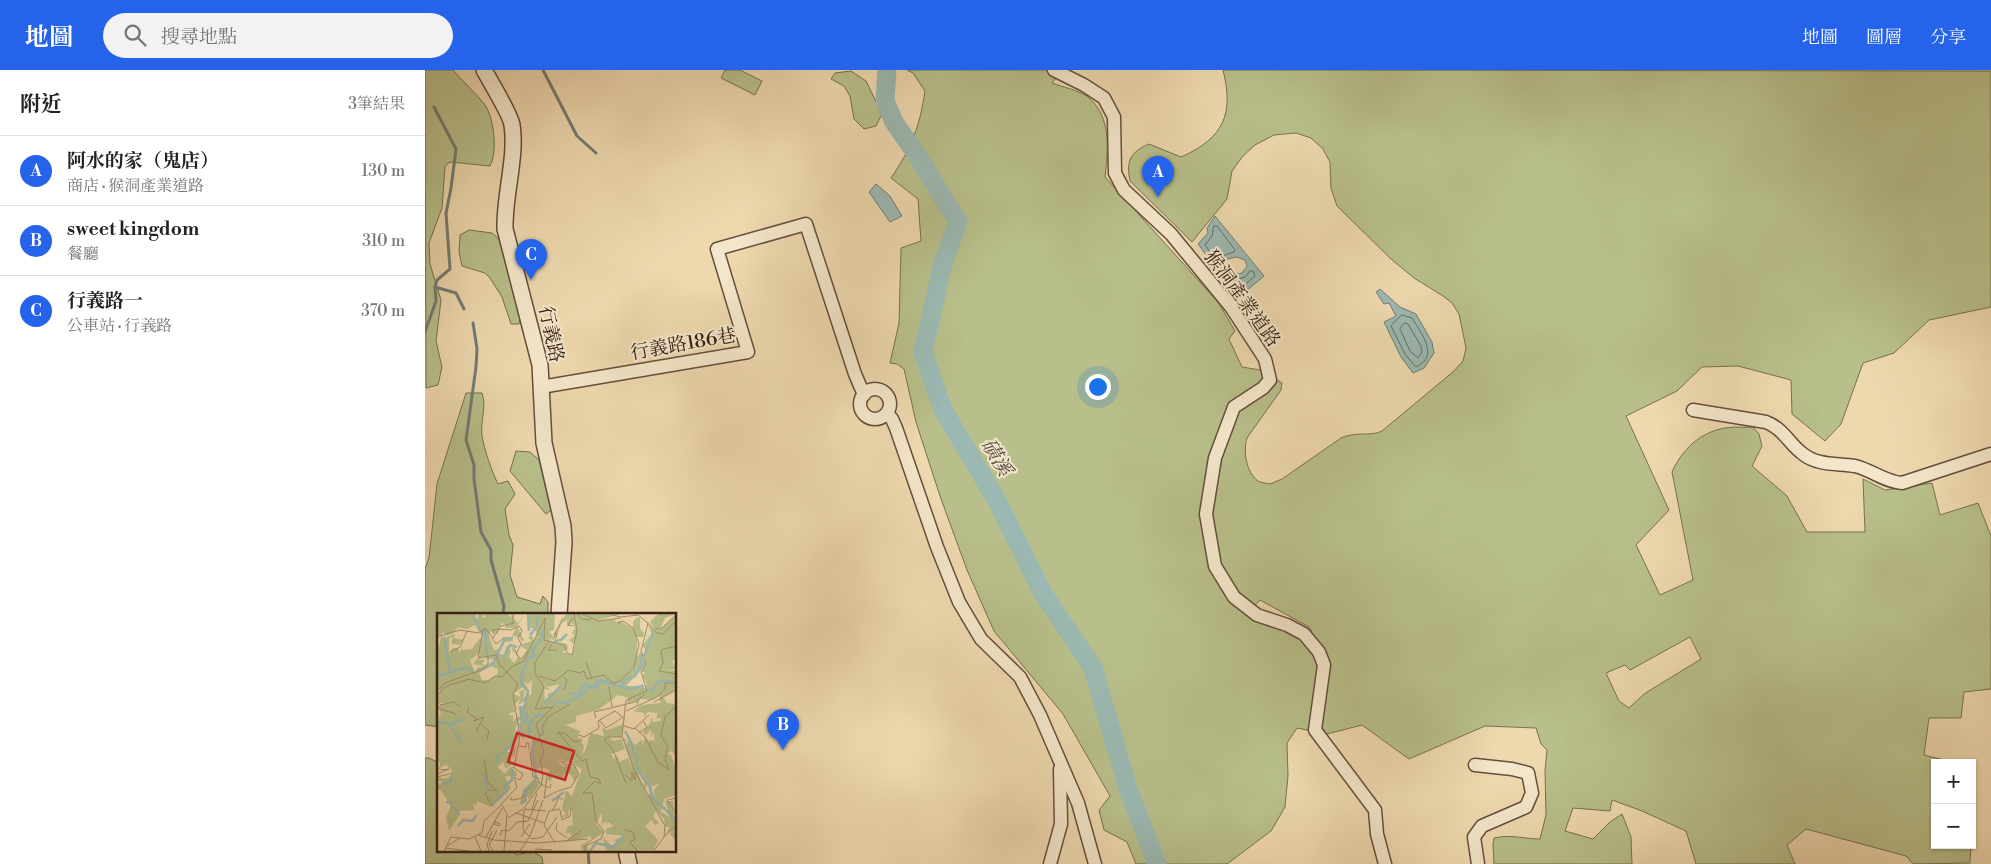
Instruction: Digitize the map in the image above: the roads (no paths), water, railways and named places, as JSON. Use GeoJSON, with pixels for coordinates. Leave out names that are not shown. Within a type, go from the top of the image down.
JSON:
{"type":"FeatureCollection","features":[{"type":"Feature","properties":{"kind":"street","name":"行義路"},"geometry":{"type":"LineString","coordinates":[[485,70],[512,124],[512,150],[504,213],[505,229],[540,366],[544,443],[563,526],[565,542],[559,613]]}},
{"type":"Feature","properties":{"kind":"street","name":"猴洞產業道路"},"geometry":{"type":"LineString","coordinates":[[1053,71],[1084,85],[1104,98],[1114,117],[1115,173],[1124,190],[1171,234],[1231,307],[1265,359],[1270,380],[1263,388],[1234,407],[1215,458],[1206,514],[1215,566],[1234,597],[1257,615],[1287,625],[1304,634],[1319,652],[1324,665],[1315,730],[1375,810],[1377,834],[1385,864]]}},
{"type":"Feature","properties":{"kind":"street","name":"行義路186巷"},"geometry":{"type":"LineString","coordinates":[[541,387],[748,352],[717,249],[805,224],[855,374],[868,392]]}},
{"type":"Feature","properties":{"kind":"street"},"geometry":{"type":"LineString","coordinates":[[883,416],[891,404],[889,399],[883,391],[868,392],[861,399],[861,410],[868,417],[883,416],[892,419],[937,547],[959,602],[981,639],[1020,677],[1040,715],[1078,803],[1095,864]]}},
{"type":"Feature","properties":{"kind":"street"},"geometry":{"type":"LineString","coordinates":[[1693,410],[1766,422],[1775,426],[1803,455],[1822,462],[1856,466],[1894,483],[1902,483],[1991,454]]}},
{"type":"Feature","properties":{"kind":"street"},"geometry":{"type":"LineString","coordinates":[[1049,864],[1061,824],[1060,762]]}},
{"type":"Feature","properties":{"kind":"street"},"geometry":{"type":"LineString","coordinates":[[1475,765],[1512,769],[1528,773],[1532,793],[1526,807],[1483,826],[1474,837],[1478,864]]}},
{"type":"Feature","properties":{"kind":"water"},"geometry":{"type":"Polygon","coordinates":[[[876,184],[890,196],[902,216],[890,222],[869,192],[876,184]]]}},
{"type":"Feature","properties":{"kind":"water"},"geometry":{"type":"Polygon","coordinates":[[[1215,216],[1264,276],[1238,298],[1198,244],[1208,233],[1207,228],[1215,216]],[[1237,257],[1227,259],[1222,264],[1225,270],[1234,275],[1242,273],[1247,266],[1245,260],[1237,257]]]}},
{"type":"Feature","properties":{"kind":"water"},"geometry":{"type":"Polygon","coordinates":[[[1380,289],[1400,307],[1416,314],[1432,342],[1434,353],[1424,368],[1413,373],[1401,357],[1384,322],[1396,316],[1389,303],[1384,304],[1376,292],[1380,289]]]}},
{"type":"Feature","properties":{"kind":"waterway"},"geometry":{"type":"LineString","coordinates":[[543,70],[577,136],[596,153]]}},
{"type":"Feature","properties":{"kind":"waterway","name":"磺溪"},"geometry":{"type":"LineString","coordinates":[[887,70],[885,101],[894,122],[917,155],[958,222],[943,263],[923,352],[943,410],[996,499],[1042,592],[1093,668],[1128,789],[1157,864]]}},
{"type":"Feature","properties":{"kind":"waterway"},"geometry":{"type":"LineString","coordinates":[[425,332],[436,301],[435,287],[437,280],[450,269],[446,213],[456,149],[434,107]]}},
{"type":"Feature","properties":{"kind":"waterway"},"geometry":{"type":"LineString","coordinates":[[435,287],[456,293],[464,309]]}},
{"type":"Feature","properties":{"kind":"waterway"},"geometry":{"type":"LineString","coordinates":[[473,323],[477,349],[476,367],[466,440],[474,465],[481,532],[491,550],[491,560],[504,606],[503,613]]}},
{"type":"Feature","properties":{"kind":"waterway"},"geometry":{"type":"LineString","coordinates":[[588,852],[589,864]]}},
{"type":"Feature","properties":{"kind":"place","name":"阿水的家（鬼店）"},"geometry":{"type":"Point","coordinates":[1158,197]}},
{"type":"Feature","properties":{"kind":"place","name":"行義路一"},"geometry":{"type":"Point","coordinates":[531,280]}},
{"type":"Feature","properties":{"kind":"place","name":"sweet kingdom"},"geometry":{"type":"Point","coordinates":[783,750]}}]}
